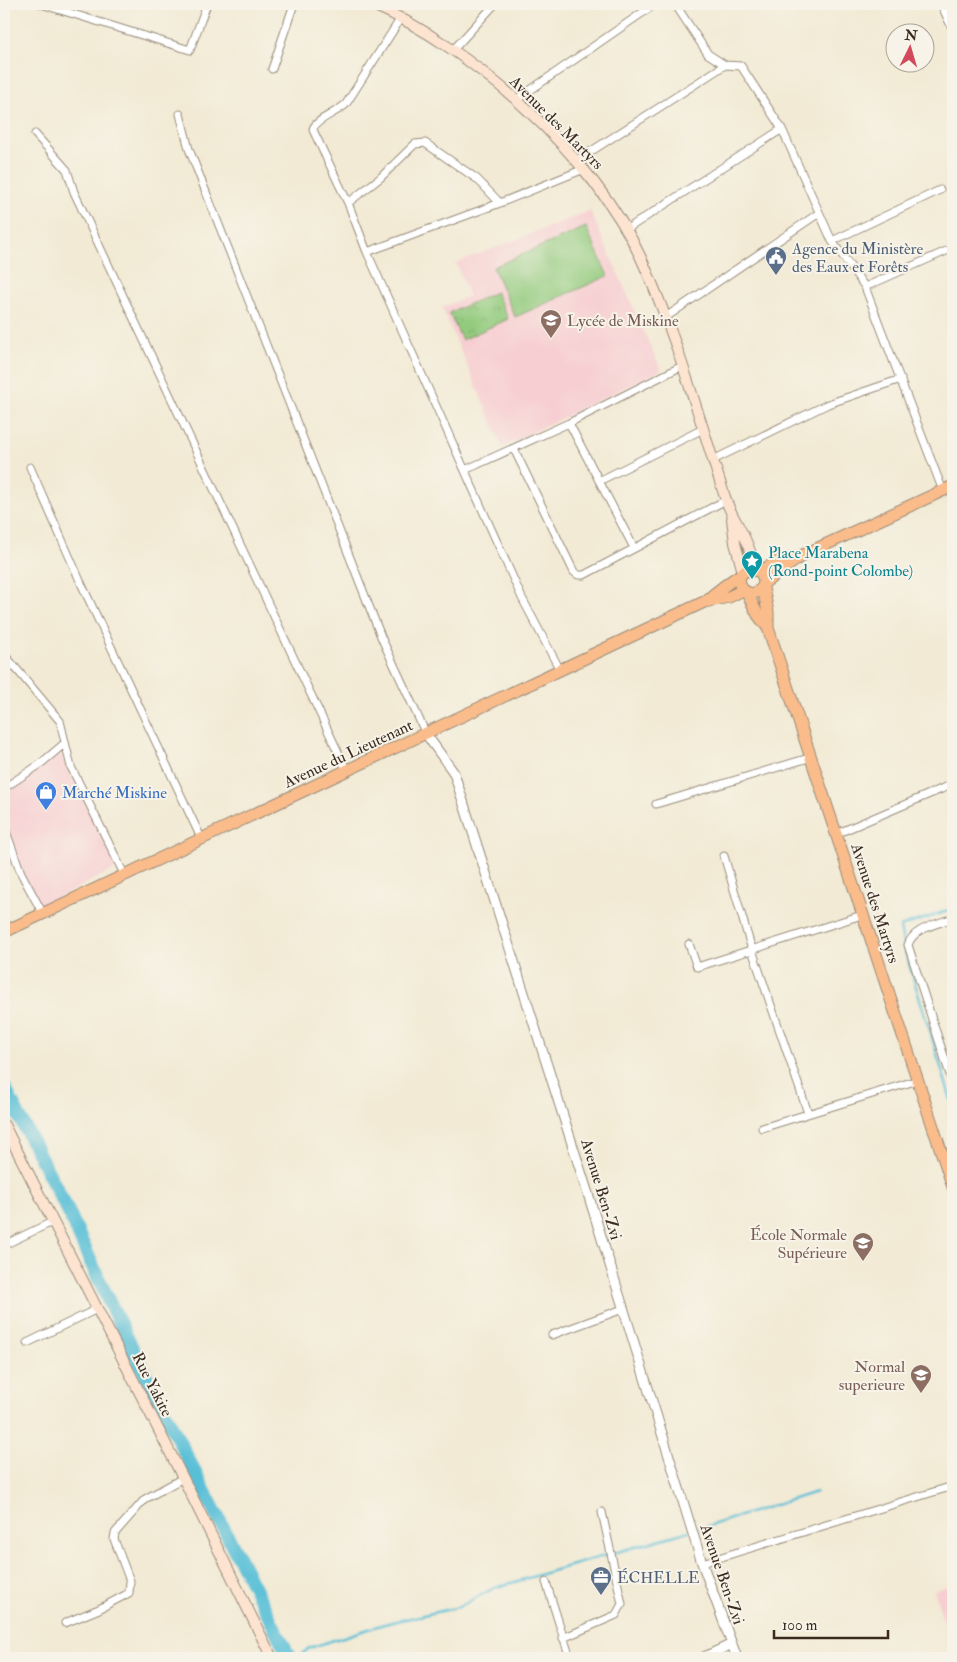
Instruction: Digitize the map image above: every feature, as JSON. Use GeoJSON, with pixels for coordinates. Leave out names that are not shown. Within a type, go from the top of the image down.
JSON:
{"type":"FeatureCollection","features":[{"type":"Feature","properties":{"kind":"main road","name":"Avenue des Martyrs"},"geometry":{"type":"LineString","coordinates":[[371,4],[382,6],[453,50],[516,100],[584,169],[627,230],[666,317],[726,500],[746,540],[758,570]]}},
{"type":"Feature","properties":{"kind":"main road"},"geometry":{"type":"LineString","coordinates":[[801,556],[781,560],[758,570],[751,568],[741,574],[745,591],[758,592],[763,585],[801,556],[948,489]]}},
{"type":"Feature","properties":{"kind":"main road","name":"Avenue des Martyrs"},"geometry":{"type":"LineString","coordinates":[[731,513],[741,574]]}},
{"type":"Feature","properties":{"kind":"main road"},"geometry":{"type":"LineString","coordinates":[[758,570],[763,585]]}},
{"type":"Feature","properties":{"kind":"main road","name":"Avenue du Lieutenant"},"geometry":{"type":"LineString","coordinates":[[706,601],[722,585],[741,574]]}},
{"type":"Feature","properties":{"kind":"main road","name":"Avenue des Martyrs"},"geometry":{"type":"LineString","coordinates":[[763,585],[768,612],[768,628],[953,1187]]}},
{"type":"Feature","properties":{"kind":"main road","name":"Avenue des Martyrs"},"geometry":{"type":"LineString","coordinates":[[745,591],[758,616],[768,628]]}},
{"type":"Feature","properties":{"kind":"main road","name":"Avenue du Lieutenant"},"geometry":{"type":"LineString","coordinates":[[4,932],[347,772],[706,601],[729,597],[745,591]]}},
{"type":"Feature","properties":{"kind":"main road","name":"Rue Yakite"},"geometry":{"type":"LineString","coordinates":[[5,1130],[183,1478],[272,1658]]}},
{"type":"Feature","properties":{"kind":"street"},"geometry":{"type":"LineString","coordinates":[[41,4],[190,50],[207,4]]}},
{"type":"Feature","properties":{"kind":"street"},"geometry":{"type":"LineString","coordinates":[[272,69],[294,4]]}},
{"type":"Feature","properties":{"kind":"street"},"geometry":{"type":"LineString","coordinates":[[453,50],[495,4]]}},
{"type":"Feature","properties":{"kind":"street"},"geometry":{"type":"LineString","coordinates":[[516,100],[655,4]]}},
{"type":"Feature","properties":{"kind":"street"},"geometry":{"type":"LineString","coordinates":[[675,4],[708,54],[726,65],[741,66],[782,130],[832,241],[865,287],[901,379],[948,489]]}},
{"type":"Feature","properties":{"kind":"street"},"geometry":{"type":"LineString","coordinates":[[941,4],[953,30]]}},
{"type":"Feature","properties":{"kind":"street"},"geometry":{"type":"LineString","coordinates":[[401,18],[346,104],[338,112],[313,126],[313,130],[348,202],[367,252],[522,598],[560,670]]}},
{"type":"Feature","properties":{"kind":"street"},"geometry":{"type":"LineString","coordinates":[[576,160],[726,65]]}},
{"type":"Feature","properties":{"kind":"street"},"geometry":{"type":"LineString","coordinates":[[180,114],[190,149],[382,639],[426,734]]}},
{"type":"Feature","properties":{"kind":"street"},"geometry":{"type":"LineString","coordinates":[[627,230],[782,130]]}},
{"type":"Feature","properties":{"kind":"street"},"geometry":{"type":"LineString","coordinates":[[35,134],[67,170],[74,192],[347,772]]}},
{"type":"Feature","properties":{"kind":"street"},"geometry":{"type":"LineString","coordinates":[[348,202],[380,178],[415,144],[425,143],[477,179],[500,203]]}},
{"type":"Feature","properties":{"kind":"street"},"geometry":{"type":"LineString","coordinates":[[367,252],[500,203],[584,169]]}},
{"type":"Feature","properties":{"kind":"street"},"geometry":{"type":"LineString","coordinates":[[832,241],[940,190]]}},
{"type":"Feature","properties":{"kind":"street"},"geometry":{"type":"LineString","coordinates":[[666,317],[818,213]]}},
{"type":"Feature","properties":{"kind":"street"},"geometry":{"type":"LineString","coordinates":[[865,287],[953,248]]}},
{"type":"Feature","properties":{"kind":"street"},"geometry":{"type":"LineString","coordinates":[[465,470],[569,423],[682,366]]}},
{"type":"Feature","properties":{"kind":"street"},"geometry":{"type":"LineString","coordinates":[[713,460],[828,404],[901,379]]}},
{"type":"Feature","properties":{"kind":"street"},"geometry":{"type":"LineString","coordinates":[[569,423],[634,548]]}},
{"type":"Feature","properties":{"kind":"street"},"geometry":{"type":"LineString","coordinates":[[599,481],[703,429]]}},
{"type":"Feature","properties":{"kind":"street"},"geometry":{"type":"LineString","coordinates":[[514,449],[574,572],[584,575],[726,500]]}},
{"type":"Feature","properties":{"kind":"street"},"geometry":{"type":"LineString","coordinates":[[30,467],[81,583],[202,840]]}},
{"type":"Feature","properties":{"kind":"street"},"geometry":{"type":"LineString","coordinates":[[4,654],[60,721],[71,767],[125,876]]}},
{"type":"Feature","properties":{"kind":"street","name":"Avenue Ben-Zvi"},"geometry":{"type":"LineString","coordinates":[[426,734],[454,773],[589,1196],[702,1563],[737,1658]]}},
{"type":"Feature","properties":{"kind":"street"},"geometry":{"type":"LineString","coordinates":[[4,788],[39,765],[65,743]]}},
{"type":"Feature","properties":{"kind":"street"},"geometry":{"type":"LineString","coordinates":[[656,804],[812,757]]}},
{"type":"Feature","properties":{"kind":"street"},"geometry":{"type":"LineString","coordinates":[[836,834],[953,784]]}},
{"type":"Feature","properties":{"kind":"street"},"geometry":{"type":"LineString","coordinates":[[4,826],[21,873],[43,914]]}},
{"type":"Feature","properties":{"kind":"street"},"geometry":{"type":"LineString","coordinates":[[724,856],[752,950],[808,1113]]}},
{"type":"Feature","properties":{"kind":"street"},"geometry":{"type":"LineString","coordinates":[[689,944],[697,967],[862,915]]}},
{"type":"Feature","properties":{"kind":"street"},"geometry":{"type":"LineString","coordinates":[[953,918],[919,931],[910,939],[908,945],[953,1084]]}},
{"type":"Feature","properties":{"kind":"street"},"geometry":{"type":"LineString","coordinates":[[762,1128],[918,1080]]}},
{"type":"Feature","properties":{"kind":"street"},"geometry":{"type":"LineString","coordinates":[[4,1245],[52,1222]]}},
{"type":"Feature","properties":{"kind":"street"},"geometry":{"type":"LineString","coordinates":[[27,1343],[97,1309]]}},
{"type":"Feature","properties":{"kind":"street"},"geometry":{"type":"LineString","coordinates":[[552,1335],[623,1309]]}},
{"type":"Feature","properties":{"kind":"street"},"geometry":{"type":"LineString","coordinates":[[65,1623],[99,1609],[129,1593],[130,1581],[114,1539],[115,1533],[145,1500],[183,1478]]}},
{"type":"Feature","properties":{"kind":"street"},"geometry":{"type":"LineString","coordinates":[[702,1563],[953,1486]]}},
{"type":"Feature","properties":{"kind":"street"},"geometry":{"type":"LineString","coordinates":[[563,1638],[616,1615],[622,1604],[602,1512]]}},
{"type":"Feature","properties":{"kind":"street"},"geometry":{"type":"LineString","coordinates":[[546,1582],[570,1658]]}},
{"type":"Feature","properties":{"kind":"street"},"geometry":{"type":"LineString","coordinates":[[702,1658],[732,1644]]}},
{"type":"Feature","properties":{"kind":"shaded area","name":"Lycée de Miskine"},"geometry":{"type":"Polygon","coordinates":[[[590,211],[661,370],[503,447],[442,308],[469,296],[456,263],[590,211]]]}},
{"type":"Feature","properties":{"kind":"shaded area","name":"Marché Miskine"},"geometry":{"type":"Polygon","coordinates":[[[58,748],[117,868],[39,907],[4,835],[4,787],[58,748]]]}},
{"type":"Feature","properties":{"kind":"shaded area"},"geometry":{"type":"Polygon","coordinates":[[[953,1584],[953,1641],[950,1642],[934,1590],[953,1584]]]}},
{"type":"Feature","properties":{"kind":"green space"},"geometry":{"type":"Polygon","coordinates":[[[586,227],[608,276],[515,317],[493,267],[586,227]]]}},
{"type":"Feature","properties":{"kind":"green space"},"geometry":{"type":"Polygon","coordinates":[[[496,292],[508,319],[462,340],[449,313],[496,292]]]}},
{"type":"Feature","properties":{"kind":"waterway"},"geometry":{"type":"LineString","coordinates":[[953,909],[900,927],[904,948],[953,1106]]}},
{"type":"Feature","properties":{"kind":"waterway"},"geometry":{"type":"LineString","coordinates":[[4,1087],[66,1207],[110,1304],[160,1404],[290,1658]]}},
{"type":"Feature","properties":{"kind":"waterway"},"geometry":{"type":"LineString","coordinates":[[699,1529],[816,1492]]}},
{"type":"Feature","properties":{"kind":"waterway"},"geometry":{"type":"LineString","coordinates":[[298,1658],[309,1648],[384,1624],[459,1607],[494,1588],[689,1531]]}},
{"type":"Feature","properties":{"kind":"place","name":"Agence du Ministère des Eaux et Forêts"},"geometry":{"type":"Point","coordinates":[776,276]}},
{"type":"Feature","properties":{"kind":"place","name":"Lycée de Miskine"},"geometry":{"type":"Point","coordinates":[551,339]}},
{"type":"Feature","properties":{"kind":"place","name":"Place Marabena (Rond-point Colombe)"},"geometry":{"type":"Point","coordinates":[752,580]}},
{"type":"Feature","properties":{"kind":"place","name":"Marché Miskine"},"geometry":{"type":"Point","coordinates":[46,811]}},
{"type":"Feature","properties":{"kind":"place","name":"École Normale Supérieure"},"geometry":{"type":"Point","coordinates":[863,1262]}},
{"type":"Feature","properties":{"kind":"place","name":"Normal superieure"},"geometry":{"type":"Point","coordinates":[921,1394]}},
{"type":"Feature","properties":{"kind":"place","name":"ÉCHELLE"},"geometry":{"type":"Point","coordinates":[601,1596]}}]}
